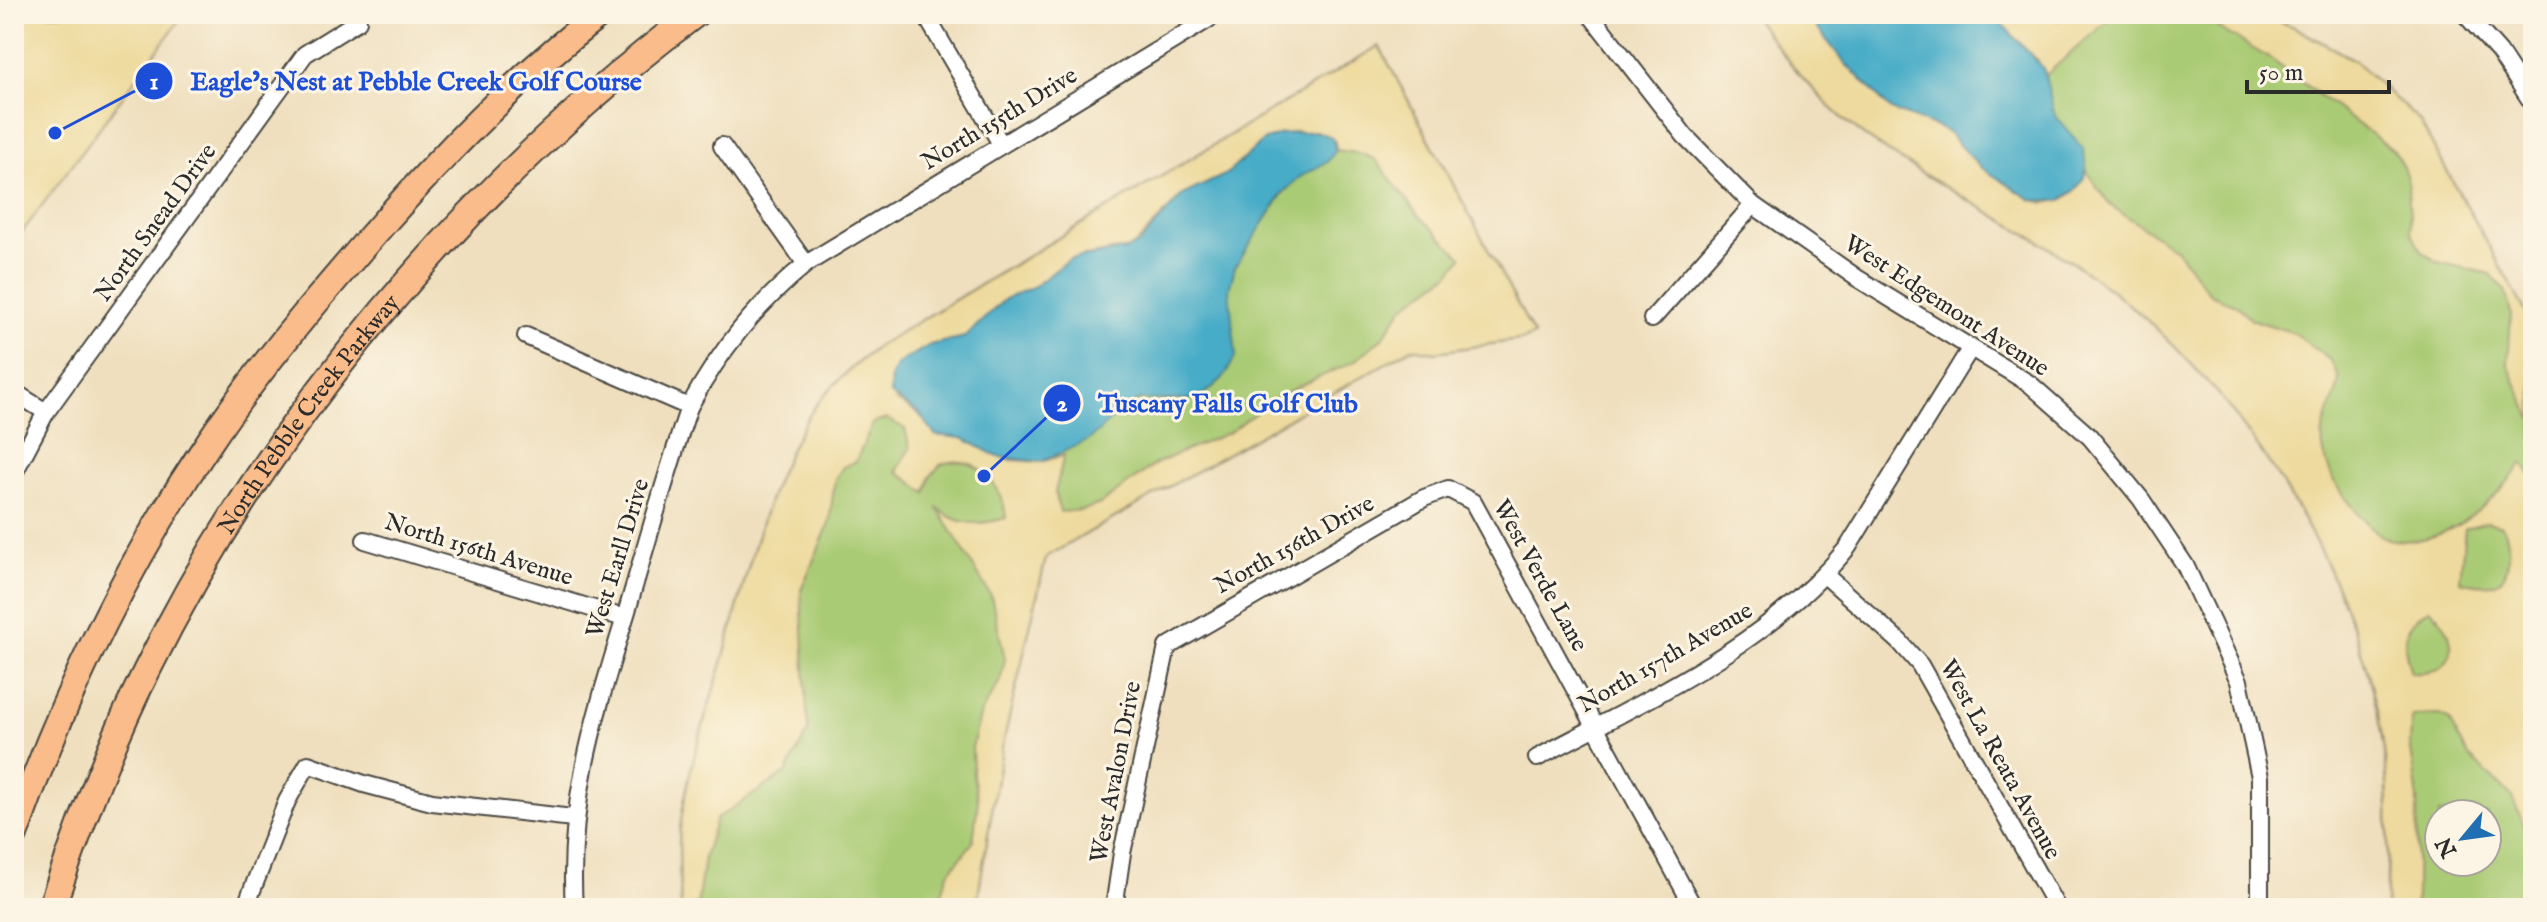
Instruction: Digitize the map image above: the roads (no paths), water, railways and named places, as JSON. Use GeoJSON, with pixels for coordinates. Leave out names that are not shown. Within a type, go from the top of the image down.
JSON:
{"type":"FeatureCollection","features":[{"type":"Feature","properties":{"kind":"main road"},"geometry":{"type":"LineString","coordinates":[[14,835],[75,679],[138,561],[209,442],[289,332],[439,160],[600,14]]}},
{"type":"Feature","properties":{"kind":"main road","name":"North Pebble Creek Parkway"},"geometry":{"type":"LineString","coordinates":[[51,908],[79,831],[146,673],[274,450],[369,324],[521,164],[695,14]]}},
{"type":"Feature","properties":{"kind":"street"},"geometry":{"type":"LineString","coordinates":[[925,14],[1001,144]]}},
{"type":"Feature","properties":{"kind":"street","name":"West Edgemont Avenue"},"geometry":{"type":"LineString","coordinates":[[1590,14],[1685,136],[1753,205],[1970,349],[2030,384],[2090,437],[2141,499],[2185,565],[2239,681],[2257,763],[2263,834],[2260,908]]}},
{"type":"Feature","properties":{"kind":"street"},"geometry":{"type":"LineString","coordinates":[[2465,14],[2499,52],[2533,104]]}},
{"type":"Feature","properties":{"kind":"street","name":"North 155th Drive"},"geometry":{"type":"LineString","coordinates":[[806,264],[1211,16]]}},
{"type":"Feature","properties":{"kind":"street","name":"North Snead Drive"},"geometry":{"type":"LineString","coordinates":[[14,473],[46,412],[305,54],[358,21]]}},
{"type":"Feature","properties":{"kind":"street"},"geometry":{"type":"LineString","coordinates":[[722,146],[806,264]]}},
{"type":"Feature","properties":{"kind":"street"},"geometry":{"type":"LineString","coordinates":[[1652,319],[1753,205]]}},
{"type":"Feature","properties":{"kind":"street","name":"West Earll Drive"},"geometry":{"type":"LineString","coordinates":[[574,908],[571,860],[573,818],[594,721],[689,407],[736,331],[769,294],[806,264]]}},
{"type":"Feature","properties":{"kind":"street"},"geometry":{"type":"LineString","coordinates":[[526,336],[689,407]]}},
{"type":"Feature","properties":{"kind":"street","name":"North 157th Avenue"},"geometry":{"type":"LineString","coordinates":[[1537,758],[1726,654],[1774,621],[1825,575],[1848,547],[1970,349]]}},
{"type":"Feature","properties":{"kind":"street"},"geometry":{"type":"LineString","coordinates":[[14,392],[46,412]]}},
{"type":"Feature","properties":{"kind":"street","name":"North 156th Drive"},"geometry":{"type":"LineString","coordinates":[[1167,647],[1398,513],[1448,489]]}},
{"type":"Feature","properties":{"kind":"street","name":"West Verde Lane"},"geometry":{"type":"LineString","coordinates":[[1448,489],[1473,502],[1694,908]]}},
{"type":"Feature","properties":{"kind":"street","name":"North 156th Avenue"},"geometry":{"type":"LineString","coordinates":[[365,540],[624,618]]}},
{"type":"Feature","properties":{"kind":"street","name":"West La Reata Avenue"},"geometry":{"type":"LineString","coordinates":[[1825,575],[1900,642],[1920,665],[2057,908]]}},
{"type":"Feature","properties":{"kind":"street","name":"West Avalon Drive"},"geometry":{"type":"LineString","coordinates":[[1114,908],[1122,853],[1167,647]]}},
{"type":"Feature","properties":{"kind":"street"},"geometry":{"type":"LineString","coordinates":[[245,908],[287,801],[308,764],[364,784],[432,802],[573,818]]}},
{"type":"Feature","properties":{"kind":"water"},"geometry":{"type":"Polygon","coordinates":[[[1806,14],[1993,14],[2043,68],[2055,116],[2083,148],[2086,164],[2084,178],[2076,190],[2059,201],[2032,200],[1979,166],[1945,130],[1891,110],[1845,63],[1806,14]]]}},
{"type":"Feature","properties":{"kind":"water"},"geometry":{"type":"Polygon","coordinates":[[[1315,131],[1332,137],[1336,150],[1328,161],[1300,177],[1283,193],[1235,267],[1229,290],[1236,356],[1224,377],[1205,394],[1187,400],[1139,400],[1124,408],[1089,440],[1041,462],[998,457],[962,438],[935,435],[919,413],[890,394],[891,375],[899,363],[930,345],[965,337],[1005,299],[1035,286],[1070,259],[1126,250],[1140,243],[1182,195],[1227,174],[1263,141],[1281,134],[1315,131]]]}},
{"type":"Feature","properties":{"kind":"place","name":"Eagle’s Nest at Pebble Creek Golf Course"},"geometry":{"type":"Point","coordinates":[55,133]}},
{"type":"Feature","properties":{"kind":"place","name":"Tuscany Falls Golf Club"},"geometry":{"type":"Point","coordinates":[984,476]}}]}
